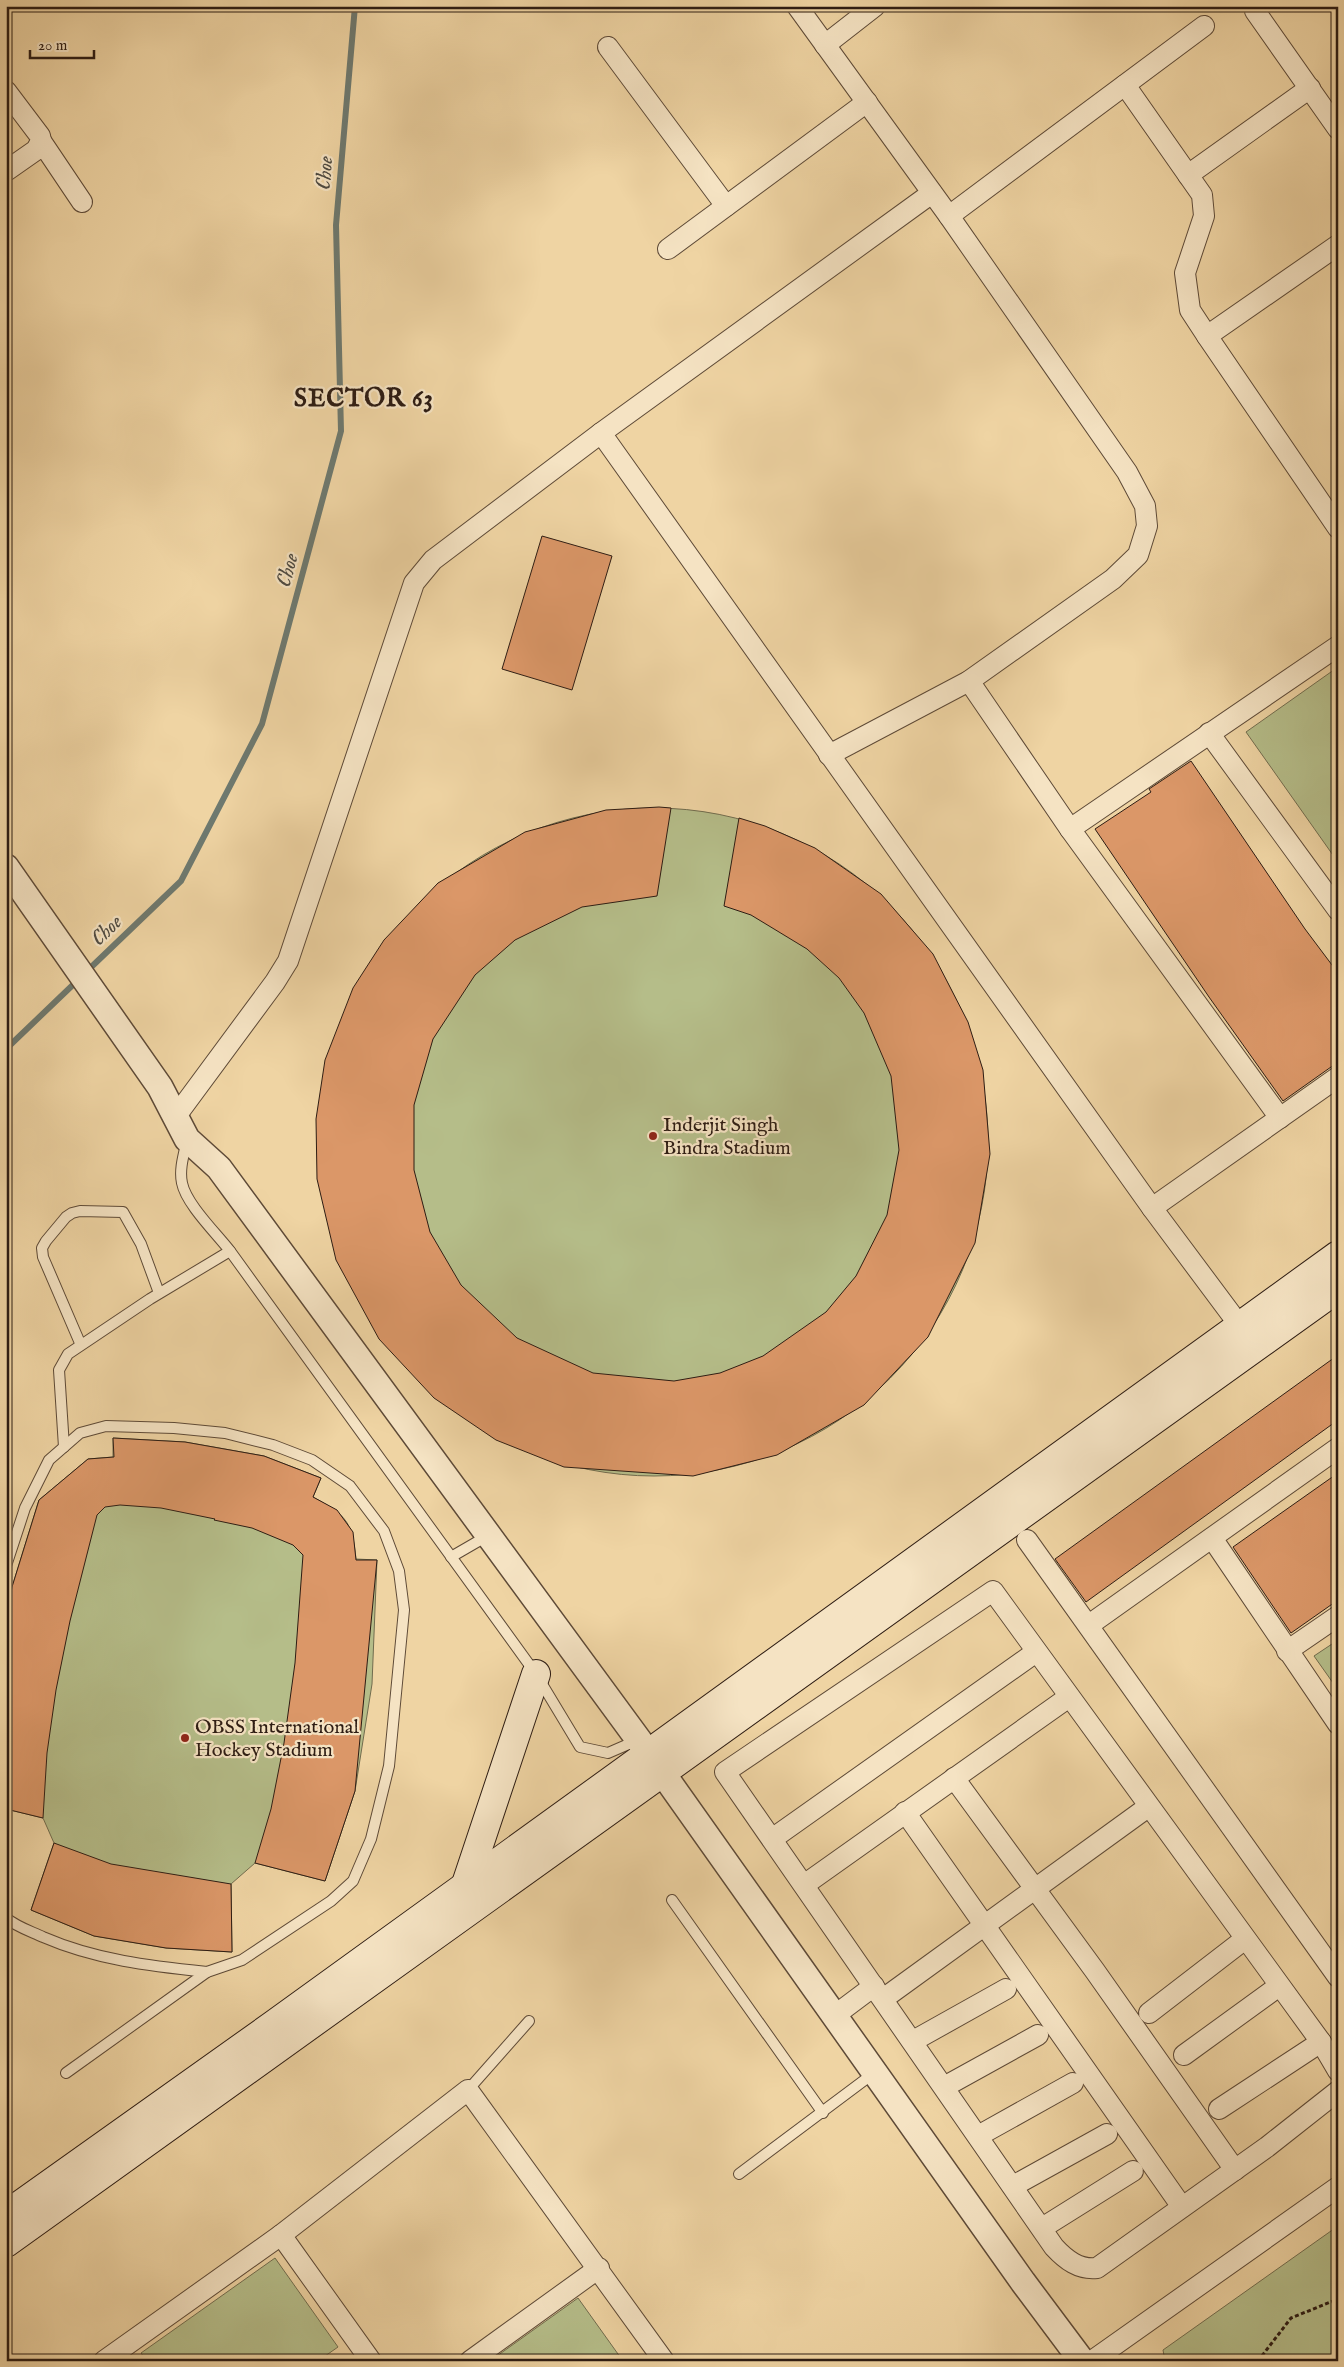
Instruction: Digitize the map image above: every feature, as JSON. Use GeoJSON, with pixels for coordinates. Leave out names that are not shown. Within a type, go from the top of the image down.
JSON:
{"type":"FeatureCollection","features":[{"type":"Feature","properties":{"kind":"main road"},"geometry":{"type":"LineString","coordinates":[[6,2215],[649,1755],[1338,1255]]}},
{"type":"Feature","properties":{"kind":"main road"},"geometry":{"type":"LineString","coordinates":[[6,2243],[649,1755],[1338,1288]]}},
{"type":"Feature","properties":{"kind":"main road"},"geometry":{"type":"LineString","coordinates":[[465,1887],[536,1674]]}},
{"type":"Feature","properties":{"kind":"street"},"geometry":{"type":"LineString","coordinates":[[797,6],[949,216],[1127,472],[1145,506],[1147,526],[1138,555],[1113,580],[969,681],[828,755]]}},
{"type":"Feature","properties":{"kind":"street"},"geometry":{"type":"LineString","coordinates":[[825,45],[875,6]]}},
{"type":"Feature","properties":{"kind":"street"},"geometry":{"type":"LineString","coordinates":[[1255,6],[1255,11],[1310,88],[1331,105],[1338,129]]}},
{"type":"Feature","properties":{"kind":"street"},"geometry":{"type":"LineString","coordinates":[[949,216],[1204,26]]}},
{"type":"Feature","properties":{"kind":"street"},"geometry":{"type":"LineString","coordinates":[[608,47],[726,206]]}},
{"type":"Feature","properties":{"kind":"street"},"geometry":{"type":"LineString","coordinates":[[1125,84],[1202,195],[1204,216],[1185,273],[1190,310],[1338,528]]}},
{"type":"Feature","properties":{"kind":"street"},"geometry":{"type":"LineString","coordinates":[[1188,174],[1310,88]]}},
{"type":"Feature","properties":{"kind":"street"},"geometry":{"type":"LineString","coordinates":[[6,91],[82,202]]}},
{"type":"Feature","properties":{"kind":"street"},"geometry":{"type":"LineString","coordinates":[[668,249],[867,102]]}},
{"type":"Feature","properties":{"kind":"street"},"geometry":{"type":"LineString","coordinates":[[6,171],[36,150],[41,141]]}},
{"type":"Feature","properties":{"kind":"street"},"geometry":{"type":"LineString","coordinates":[[176,1116],[288,961],[414,583],[433,560],[601,433],[932,193]]}},
{"type":"Feature","properties":{"kind":"street"},"geometry":{"type":"LineString","coordinates":[[1207,336],[1338,245]]}},
{"type":"Feature","properties":{"kind":"street"},"geometry":{"type":"LineString","coordinates":[[601,433],[828,755],[1152,1208],[1240,1326]]}},
{"type":"Feature","properties":{"kind":"street"},"geometry":{"type":"LineString","coordinates":[[1070,829],[1338,646]]}},
{"type":"Feature","properties":{"kind":"street"},"geometry":{"type":"LineString","coordinates":[[969,681],[1070,829],[1280,1118]]}},
{"type":"Feature","properties":{"kind":"street"},"geometry":{"type":"LineString","coordinates":[[1209,733],[1332,888],[1338,910]]}},
{"type":"Feature","properties":{"kind":"street"},"geometry":{"type":"LineString","coordinates":[[6,867],[160,1087],[187,1139],[219,1168],[490,1535],[1082,2361]]}},
{"type":"Feature","properties":{"kind":"street"},"geometry":{"type":"LineString","coordinates":[[1152,1208],[1338,1077]]}},
{"type":"Feature","properties":{"kind":"street"},"geometry":{"type":"LineString","coordinates":[[1089,1625],[1338,1448]]}},
{"type":"Feature","properties":{"kind":"street"},"geometry":{"type":"LineString","coordinates":[[1212,1538],[1338,1724]]}},
{"type":"Feature","properties":{"kind":"street"},"geometry":{"type":"LineString","coordinates":[[1028,1540],[1338,1976]]}},
{"type":"Feature","properties":{"kind":"street"},"geometry":{"type":"LineString","coordinates":[[1338,2070],[1321,2042],[993,1592],[725,1772],[1062,2256],[1078,2266],[1088,2269],[1097,2268],[1235,2170],[1338,2091]]}},
{"type":"Feature","properties":{"kind":"street"},"geometry":{"type":"LineString","coordinates":[[1288,1651],[1338,1616]]}},
{"type":"Feature","properties":{"kind":"street"},"geometry":{"type":"LineString","coordinates":[[772,1839],[1036,1652]]}},
{"type":"Feature","properties":{"kind":"street"},"geometry":{"type":"LineString","coordinates":[[804,1885],[1069,1696]]}},
{"type":"Feature","properties":{"kind":"street"},"geometry":{"type":"LineString","coordinates":[[954,1778],[1235,2170]]}},
{"type":"Feature","properties":{"kind":"street"},"geometry":{"type":"LineString","coordinates":[[834,2016],[878,1992],[984,1925],[1148,1806]]}},
{"type":"Feature","properties":{"kind":"street"},"geometry":{"type":"LineString","coordinates":[[905,1812],[1182,2207]]}},
{"type":"Feature","properties":{"kind":"street"},"geometry":{"type":"LineString","coordinates":[[1149,2013],[1245,1939]]}},
{"type":"Feature","properties":{"kind":"street"},"geometry":{"type":"LineString","coordinates":[[1184,2054],[1279,1986]]}},
{"type":"Feature","properties":{"kind":"street"},"geometry":{"type":"LineString","coordinates":[[913,2041],[1006,1989]]}},
{"type":"Feature","properties":{"kind":"street"},"geometry":{"type":"LineString","coordinates":[[944,2087],[1038,2035]]}},
{"type":"Feature","properties":{"kind":"street"},"geometry":{"type":"LineString","coordinates":[[1219,2109],[1321,2042]]}},
{"type":"Feature","properties":{"kind":"street"},"geometry":{"type":"LineString","coordinates":[[978,2136],[1074,2083]]}},
{"type":"Feature","properties":{"kind":"street"},"geometry":{"type":"LineString","coordinates":[[108,2360],[281,2235],[468,2090],[599,2268],[664,2361]]}},
{"type":"Feature","properties":{"kind":"street"},"geometry":{"type":"LineString","coordinates":[[1013,2186],[1107,2134]]}},
{"type":"Feature","properties":{"kind":"street"},"geometry":{"type":"LineString","coordinates":[[1042,2228],[1133,2171]]}},
{"type":"Feature","properties":{"kind":"street"},"geometry":{"type":"LineString","coordinates":[[1092,2361],[1338,2187]]}},
{"type":"Feature","properties":{"kind":"street"},"geometry":{"type":"LineString","coordinates":[[281,2235],[371,2361]]}},
{"type":"Feature","properties":{"kind":"street"},"geometry":{"type":"LineString","coordinates":[[470,2361],[599,2268]]}},
{"type":"Feature","properties":{"kind":"lane"},"geometry":{"type":"LineString","coordinates":[[187,1139],[181,1168],[182,1184],[188,1198],[230,1251],[536,1674],[580,1747],[608,1753],[649,1755]]}},
{"type":"Feature","properties":{"kind":"lane"},"geometry":{"type":"LineString","coordinates":[[80,1344],[43,1257],[42,1248],[66,1217],[80,1211],[123,1212],[141,1244],[159,1293]]}},
{"type":"Feature","properties":{"kind":"lane"},"geometry":{"type":"LineString","coordinates":[[64,1447],[59,1370],[68,1354],[80,1344],[159,1293],[230,1251]]}},
{"type":"Feature","properties":{"kind":"lane"},"geometry":{"type":"LineString","coordinates":[[6,1566],[25,1508],[49,1460],[64,1447],[80,1434],[106,1426],[174,1428],[225,1434],[273,1445],[312,1460],[350,1486],[384,1530],[399,1571],[404,1610],[389,1766],[371,1840],[353,1881],[331,1901],[242,1960],[207,1972],[66,2073]]}},
{"type":"Feature","properties":{"kind":"lane"},"geometry":{"type":"LineString","coordinates":[[451,1557],[490,1535]]}},
{"type":"Feature","properties":{"kind":"lane"},"geometry":{"type":"LineString","coordinates":[[672,1900],[822,2113]]}},
{"type":"Feature","properties":{"kind":"lane"},"geometry":{"type":"LineString","coordinates":[[6,1918],[15,1925],[72,1950],[131,1964],[207,1972]]}},
{"type":"Feature","properties":{"kind":"lane"},"geometry":{"type":"LineString","coordinates":[[468,2090],[528,2021]]}},
{"type":"Feature","properties":{"kind":"lane"},"geometry":{"type":"LineString","coordinates":[[739,2174],[874,2073]]}},
{"type":"Feature","properties":{"kind":"path"},"geometry":{"type":"LineString","coordinates":[[1258,2361],[1290,2318],[1338,2299]]}},
{"type":"Feature","properties":{"kind":"green space"},"geometry":{"type":"Polygon","coordinates":[[[1338,667],[1338,856],[1335,858],[1246,732],[1338,667]]]}},
{"type":"Feature","properties":{"kind":"green space","name":"Inderjit Singh Bindra Stadium"},"geometry":{"type":"Polygon","coordinates":[[[654,808],[687,809],[719,814],[751,822],[782,833],[812,847],[840,864],[890,906],[932,956],[949,984],[963,1014],[974,1045],[982,1077],[987,1109],[987,1175],[982,1207],[974,1239],[963,1270],[949,1300],[932,1328],[890,1378],[840,1420],[812,1437],[782,1451],[751,1462],[719,1470],[687,1475],[654,1476],[621,1475],[589,1470],[557,1462],[526,1451],[496,1437],[468,1420],[418,1378],[376,1328],[359,1300],[345,1270],[334,1239],[326,1207],[321,1175],[320,1142],[321,1109],[326,1077],[334,1045],[345,1014],[359,984],[376,956],[418,906],[468,864],[496,847],[526,833],[557,822],[589,814],[621,809],[654,808]]]}},
{"type":"Feature","properties":{"kind":"green space","name":"OBSS International Hockey Stadium"},"geometry":{"type":"Polygon","coordinates":[[[113,1438],[185,1442],[264,1456],[321,1478],[313,1497],[334,1509],[346,1521],[350,1528],[356,1559],[377,1560],[372,1684],[355,1791],[325,1881],[255,1863],[231,1884],[232,1952],[166,1948],[94,1936],[31,1910],[54,1843],[43,1818],[6,1809],[6,1620],[12,1587],[39,1500],[88,1459],[113,1457],[113,1438]]]}},
{"type":"Feature","properties":{"kind":"green space"},"geometry":{"type":"Polygon","coordinates":[[[1338,1640],[1338,1690],[1314,1656],[1338,1640]]]}},
{"type":"Feature","properties":{"kind":"green space"},"geometry":{"type":"Polygon","coordinates":[[[1338,2226],[1338,2361],[1165,2361],[1163,2350],[1338,2226]]]}},
{"type":"Feature","properties":{"kind":"green space"},"geometry":{"type":"Polygon","coordinates":[[[275,2258],[338,2347],[318,2361],[147,2361],[141,2353],[275,2258]]]}},
{"type":"Feature","properties":{"kind":"green space"},"geometry":{"type":"Polygon","coordinates":[[[578,2298],[623,2361],[490,2361],[578,2298]]]}},
{"type":"Feature","properties":{"kind":"building"},"geometry":{"type":"Polygon","coordinates":[[[542,536],[612,556],[572,690],[502,669],[542,536]]]}},
{"type":"Feature","properties":{"kind":"building"},"geometry":{"type":"Polygon","coordinates":[[[1191,761],[1305,929],[1338,973],[1338,1065],[1331,1067],[1283,1101],[1209,997],[1095,829],[1151,792],[1149,789],[1191,761]]]}},
{"type":"Feature","properties":{"kind":"building"},"geometry":{"type":"Polygon","coordinates":[[[671,808],[657,896],[582,907],[515,940],[475,975],[433,1039],[414,1105],[414,1170],[430,1232],[461,1285],[517,1338],[593,1373],[674,1381],[720,1373],[763,1356],[826,1312],[856,1276],[887,1215],[899,1150],[891,1076],[864,1013],[839,978],[807,949],[751,915],[724,906],[739,818],[765,826],[815,848],[881,894],[933,954],[968,1022],[983,1070],[990,1154],[975,1243],[928,1337],[864,1405],[777,1455],[693,1476],[564,1467],[496,1440],[434,1398],[379,1339],[336,1260],[317,1179],[316,1119],[325,1060],[353,988],[384,940],[438,883],[525,832],[606,810],[671,808]]]}},
{"type":"Feature","properties":{"kind":"building"},"geometry":{"type":"Polygon","coordinates":[[[1338,1355],[1338,1420],[1086,1602],[1055,1559],[1338,1355]]]}},
{"type":"Feature","properties":{"kind":"building"},"geometry":{"type":"Polygon","coordinates":[[[113,1438],[185,1442],[264,1456],[321,1478],[313,1497],[337,1510],[353,1532],[356,1560],[377,1560],[355,1791],[325,1881],[255,1863],[271,1809],[284,1743],[295,1663],[303,1555],[293,1545],[252,1528],[215,1519],[161,1508],[120,1505],[105,1507],[97,1515],[70,1621],[56,1690],[47,1753],[43,1818],[6,1809],[6,1620],[12,1587],[39,1500],[88,1459],[114,1457],[113,1438]]]}},
{"type":"Feature","properties":{"kind":"building"},"geometry":{"type":"Polygon","coordinates":[[[1338,1473],[1338,1600],[1291,1633],[1233,1547],[1338,1473]]]}},
{"type":"Feature","properties":{"kind":"building"},"geometry":{"type":"Polygon","coordinates":[[[54,1843],[111,1864],[231,1884],[232,1952],[166,1948],[94,1936],[31,1910],[54,1843]]]}},
{"type":"Feature","properties":{"kind":"waterway","name":"Choe"},"geometry":{"type":"LineString","coordinates":[[85,973],[181,881],[262,724],[341,431],[336,225],[355,6]]}},
{"type":"Feature","properties":{"kind":"waterway","name":"Choe"},"geometry":{"type":"LineString","coordinates":[[6,1049],[78,980]]}},
{"type":"Feature","properties":{"kind":"place","name":"Inderjit Singh Bindra Stadium"},"geometry":{"type":"Point","coordinates":[653,1136]}},
{"type":"Feature","properties":{"kind":"place","name":"OBSS International Hockey Stadium"},"geometry":{"type":"Point","coordinates":[185,1738]}},
{"type":"Feature","properties":{"kind":"district","name":"SECTOR 63"},"geometry":{"type":"Point","coordinates":[364,397]}}]}
